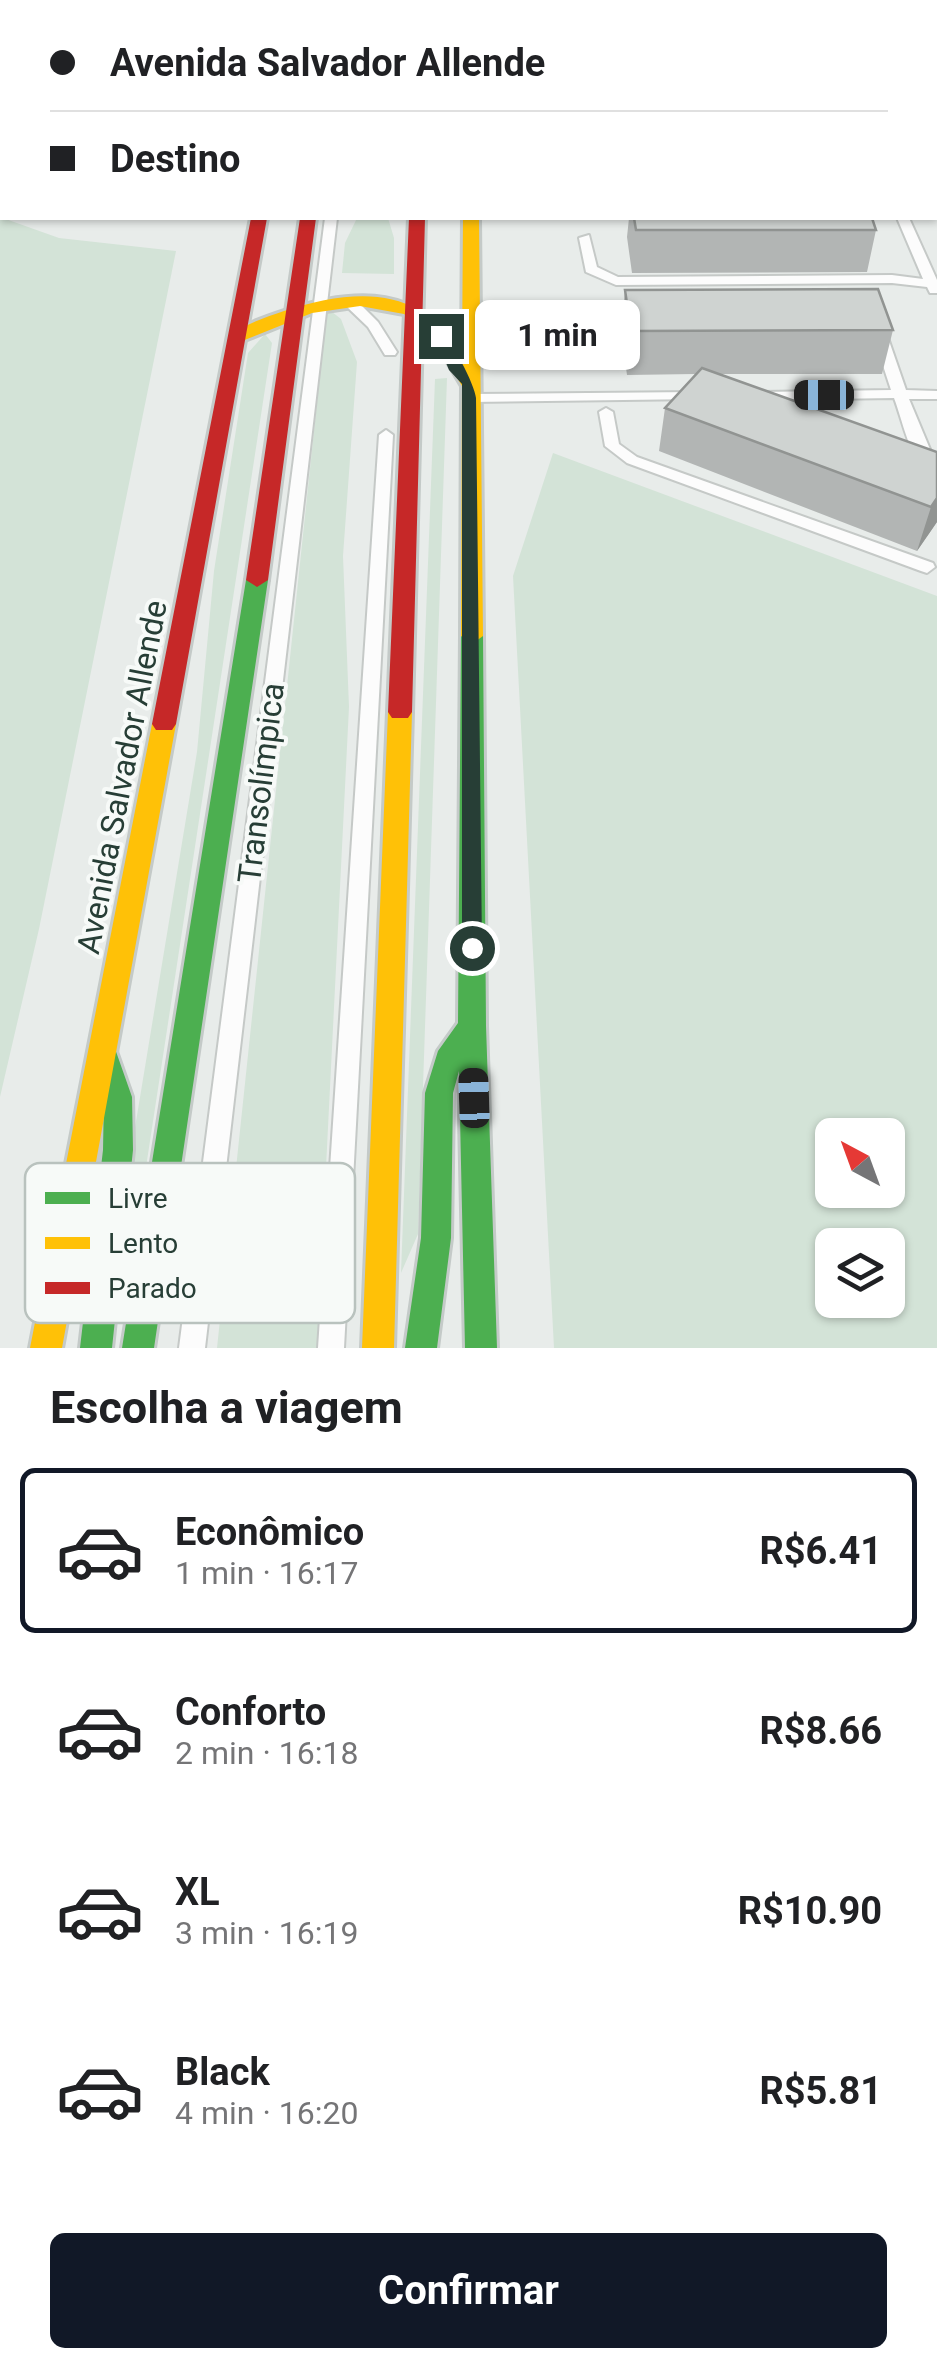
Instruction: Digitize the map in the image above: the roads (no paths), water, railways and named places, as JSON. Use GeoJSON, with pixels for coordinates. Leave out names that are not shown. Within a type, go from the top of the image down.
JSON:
{"type":"FeatureCollection","features":[{"type":"Feature","properties":{"kind":"main road"},"geometry":{"type":"LineString","coordinates":[[382,0],[395,0]]}},
{"type":"Feature","properties":{"kind":"main road","name":"Avenida Salvador Allende"},"geometry":{"type":"LineString","coordinates":[[82,1163],[259,220]]}},
{"type":"Feature","properties":{"kind":"main road"},"geometry":{"type":"LineString","coordinates":[[167,1163],[236,723],[308,220]]}},
{"type":"Feature","properties":{"kind":"main road"},"geometry":{"type":"LineString","coordinates":[[378,1348],[401,305],[416,220]]}},
{"type":"Feature","properties":{"kind":"main road"},"geometry":{"type":"LineString","coordinates":[[471,220],[468,314],[472,1026],[481,1348]]}},
{"type":"Feature","properties":{"kind":"main road"},"geometry":{"type":"LineString","coordinates":[[238,338],[296,308],[320,302],[348,300],[401,305],[441,336],[469,391]]}},
{"type":"Feature","properties":{"kind":"main road"},"geometry":{"type":"LineString","coordinates":[[420,1348],[436,1238],[439,1093],[448,1060],[472,1026]]}},
{"type":"Feature","properties":{"kind":"main road"},"geometry":{"type":"LineString","coordinates":[[104,1052],[118,1097],[117,1163]]}},
{"type":"Feature","properties":{"kind":"main road","name":"Avenida Salvador Allende"},"geometry":{"type":"LineString","coordinates":[[46,1348],[51,1323]]}},
{"type":"Feature","properties":{"kind":"main road"},"geometry":{"type":"LineString","coordinates":[[96,1348],[99,1323]]}},
{"type":"Feature","properties":{"kind":"main road"},"geometry":{"type":"LineString","coordinates":[[138,1348],[142,1323]]}},
{"type":"Feature","properties":{"kind":"lane","name":"Transolímpica"},"geometry":{"type":"LineString","coordinates":[[215,1163],[331,220]]}},
{"type":"Feature","properties":{"kind":"lane"},"geometry":{"type":"LineString","coordinates":[[904,220],[935,287]]}},
{"type":"Feature","properties":{"kind":"lane"},"geometry":{"type":"LineString","coordinates":[[585,238],[592,269],[616,281],[892,278],[935,287]]}},
{"type":"Feature","properties":{"kind":"lane"},"geometry":{"type":"LineString","coordinates":[[348,300],[372,324],[390,352]]}},
{"type":"Feature","properties":{"kind":"lane"},"geometry":{"type":"LineString","coordinates":[[390,379],[390,352],[401,305]]}},
{"type":"Feature","properties":{"kind":"lane"},"geometry":{"type":"LineString","coordinates":[[468,314],[670,316]]}},
{"type":"Feature","properties":{"kind":"lane"},"geometry":{"type":"LineString","coordinates":[[876,323],[926,462],[937,476]]}},
{"type":"Feature","properties":{"kind":"lane"},"geometry":{"type":"LineString","coordinates":[[469,391],[721,396]]}},
{"type":"Feature","properties":{"kind":"lane"},"geometry":{"type":"LineString","coordinates":[[741,396],[937,395]]}},
{"type":"Feature","properties":{"kind":"lane"},"geometry":{"type":"LineString","coordinates":[[606,412],[612,446],[632,460],[932,569],[937,549]]}},
{"type":"Feature","properties":{"kind":"lane"},"geometry":{"type":"LineString","coordinates":[[342,1163],[387,419]]}},
{"type":"Feature","properties":{"kind":"lane","name":"Transolímpica"},"geometry":{"type":"LineString","coordinates":[[192,1348],[195,1323]]}},
{"type":"Feature","properties":{"kind":"lane"},"geometry":{"type":"LineString","coordinates":[[331,1348],[333,1323]]}}]}
